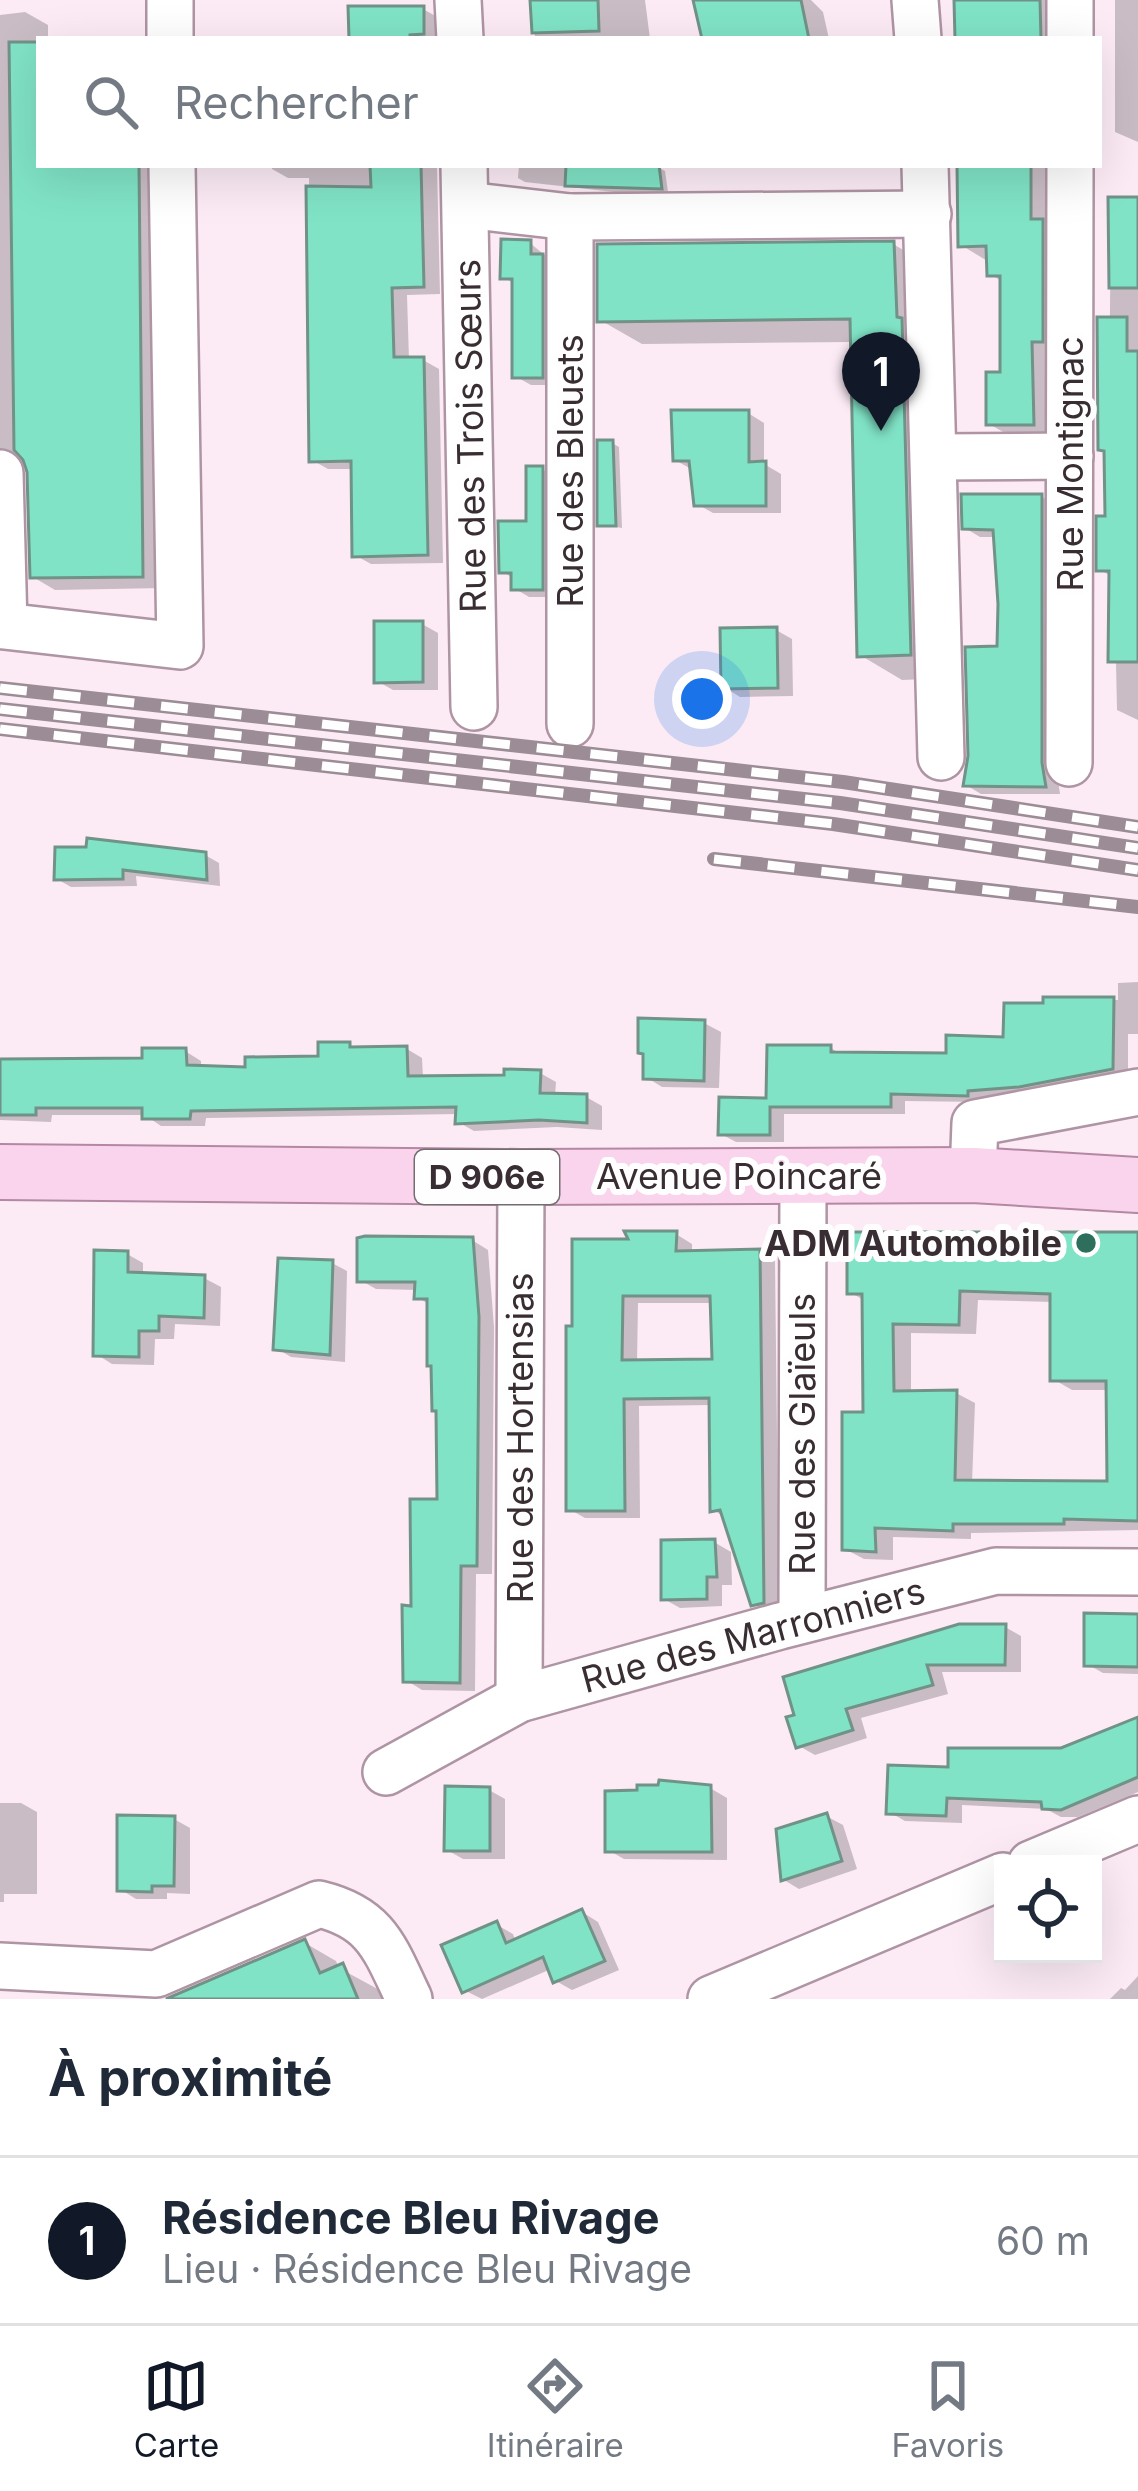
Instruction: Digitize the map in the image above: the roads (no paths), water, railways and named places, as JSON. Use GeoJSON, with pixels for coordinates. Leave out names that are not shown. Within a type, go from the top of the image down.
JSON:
{"type":"FeatureCollection","features":[{"type":"Feature","properties":{"kind":"main road","name":"Avenue Poincaré"},"geometry":{"type":"LineString","coordinates":[[974,1175],[1138,1163]]}},
{"type":"Feature","properties":{"kind":"main road","name":"Avenue Poincaré"},"geometry":{"type":"LineString","coordinates":[[0,1172],[974,1175],[1138,1185]]}},
{"type":"Feature","properties":{"kind":"street"},"geometry":{"type":"LineString","coordinates":[[170,0],[170,36]]}},
{"type":"Feature","properties":{"kind":"street"},"geometry":{"type":"LineString","coordinates":[[458,0],[460,36]]}},
{"type":"Feature","properties":{"kind":"street"},"geometry":{"type":"LineString","coordinates":[[915,0],[918,36]]}},
{"type":"Feature","properties":{"kind":"street"},"geometry":{"type":"LineString","coordinates":[[1070,0],[1070,36]]}},
{"type":"Feature","properties":{"kind":"street"},"geometry":{"type":"LineString","coordinates":[[0,473],[4,626],[180,646],[172,168]]}},
{"type":"Feature","properties":{"kind":"street"},"geometry":{"type":"LineString","coordinates":[[926,168],[940,758]]}},
{"type":"Feature","properties":{"kind":"street","name":"Rue Montignac"},"geometry":{"type":"LineString","coordinates":[[1070,168],[1070,763]]}},
{"type":"Feature","properties":{"kind":"street"},"geometry":{"type":"LineString","coordinates":[[465,185],[570,217],[928,214]]}},
{"type":"Feature","properties":{"kind":"street","name":"Rue des Trois Sœurs"},"geometry":{"type":"LineString","coordinates":[[465,185],[474,707]]}},
{"type":"Feature","properties":{"kind":"street","name":"Rue des Bleuets"},"geometry":{"type":"LineString","coordinates":[[570,217],[570,724]]}},
{"type":"Feature","properties":{"kind":"street"},"geometry":{"type":"LineString","coordinates":[[934,458],[1070,456]]}},
{"type":"Feature","properties":{"kind":"street"},"geometry":{"type":"LineString","coordinates":[[974,1175],[975,1123],[1138,1092]]}},
{"type":"Feature","properties":{"kind":"street","name":"Rue des Glaïeuls"},"geometry":{"type":"LineString","coordinates":[[802,1620],[803,1175]]}},
{"type":"Feature","properties":{"kind":"street","name":"Rue des Hortensias"},"geometry":{"type":"LineString","coordinates":[[519,1699],[521,1177]]}},
{"type":"Feature","properties":{"kind":"street","name":"Rue des Marronniers"},"geometry":{"type":"LineString","coordinates":[[386,1772],[519,1699],[802,1620],[996,1571],[1138,1572]]}},
{"type":"Feature","properties":{"kind":"street"},"geometry":{"type":"LineString","coordinates":[[1052,1855],[1138,1819]]}},
{"type":"Feature","properties":{"kind":"street"},"geometry":{"type":"LineString","coordinates":[[711,1999],[994,1880]]}},
{"type":"Feature","properties":{"kind":"street"},"geometry":{"type":"LineString","coordinates":[[36,1978],[156,1974],[319,1904],[346,1910],[369,1926],[409,1999]]}},
{"type":"Feature","properties":{"kind":"railway"},"geometry":{"type":"LineString","coordinates":[[0,688],[843,782],[1138,827]]}},
{"type":"Feature","properties":{"kind":"railway"},"geometry":{"type":"LineString","coordinates":[[0,709],[840,803],[1138,848]]}},
{"type":"Feature","properties":{"kind":"railway"},"geometry":{"type":"LineString","coordinates":[[0,729],[833,824],[1138,870]]}},
{"type":"Feature","properties":{"kind":"railway"},"geometry":{"type":"LineString","coordinates":[[714,859],[1138,907]]}},
{"type":"Feature","properties":{"kind":"place","name":"Résidence Bleu Rivage"},"geometry":{"type":"Point","coordinates":[881,431]}},
{"type":"Feature","properties":{"kind":"place","name":"ADM Automobile"},"geometry":{"type":"Point","coordinates":[1086,1243]}}]}
